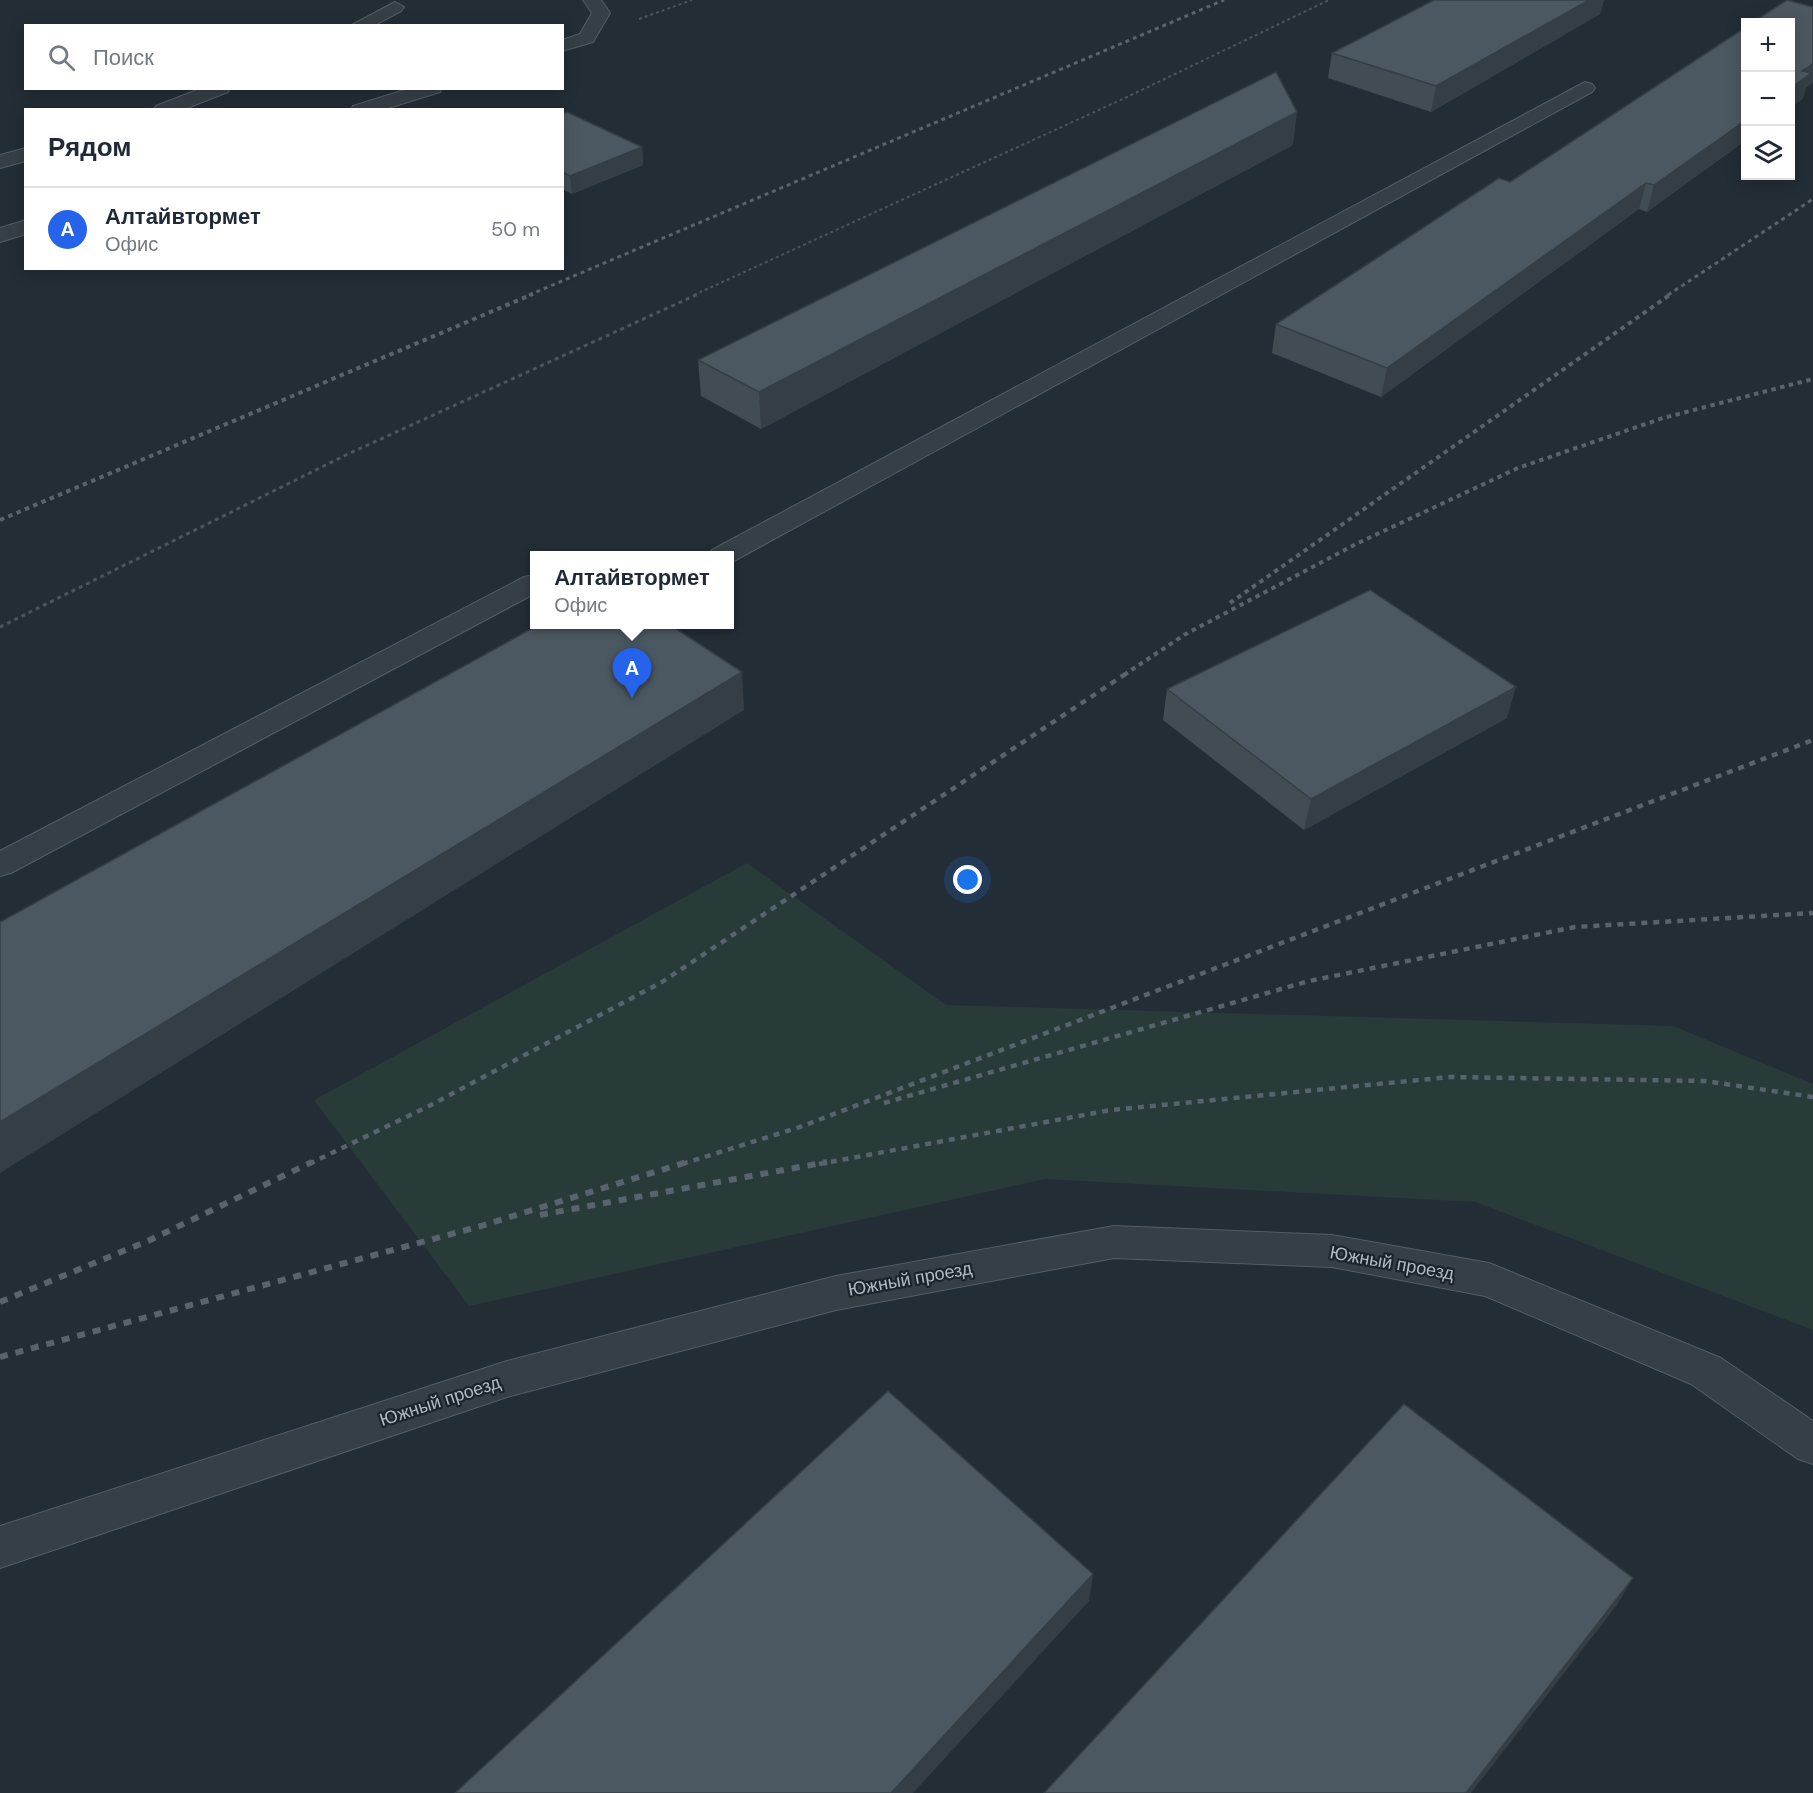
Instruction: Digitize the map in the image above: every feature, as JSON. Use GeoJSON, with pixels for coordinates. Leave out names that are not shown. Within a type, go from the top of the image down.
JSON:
{"type":"FeatureCollection","features":[{"type":"Feature","properties":{"kind":"street"},"geometry":{"type":"LineString","coordinates":[[564,45],[587,38],[601,13],[592,0]]}},
{"type":"Feature","properties":{"kind":"street"},"geometry":{"type":"LineString","coordinates":[[363,24],[395,7]]}},
{"type":"Feature","properties":{"kind":"street"},"geometry":{"type":"LineString","coordinates":[[729,551],[1586,88]]}},
{"type":"Feature","properties":{"kind":"street"},"geometry":{"type":"LineString","coordinates":[[168,108],[216,90]]}},
{"type":"Feature","properties":{"kind":"street"},"geometry":{"type":"LineString","coordinates":[[367,108],[426,90]]}},
{"type":"Feature","properties":{"kind":"street"},"geometry":{"type":"LineString","coordinates":[[0,162],[24,155]]}},
{"type":"Feature","properties":{"kind":"street"},"geometry":{"type":"LineString","coordinates":[[0,236],[24,227]]}},
{"type":"Feature","properties":{"kind":"street"},"geometry":{"type":"LineString","coordinates":[[0,865],[530,585]]}},
{"type":"Feature","properties":{"kind":"street","name":"Южный проезд"},"geometry":{"type":"LineString","coordinates":[[0,1548],[507,1379],[836,1293],[1114,1242],[1332,1251],[1489,1280],[1706,1371],[1813,1445]]}},
{"type":"Feature","properties":{"kind":"path"},"geometry":{"type":"LineString","coordinates":[[0,627],[348,454],[1127,97],[1329,0]]}},
{"type":"Feature","properties":{"kind":"green space"},"geometry":{"type":"Polygon","coordinates":[[[747,863],[946,1005],[1673,1026],[1813,1084],[1813,1330],[1475,1202],[1045,1179],[469,1306],[314,1100],[747,863]]]}},
{"type":"Feature","properties":{"kind":"building"},"geometry":{"type":"Polygon","coordinates":[[[1434,0],[1589,0],[1436,86],[1332,53],[1434,0]]]}},
{"type":"Feature","properties":{"kind":"building"},"geometry":{"type":"Polygon","coordinates":[[[1787,0],[1813,7],[1813,64],[1802,71],[1811,73],[1795,85],[1795,18],[1759,18],[1787,0]]]}},
{"type":"Feature","properties":{"kind":"building"},"geometry":{"type":"Polygon","coordinates":[[[1741,30],[1741,124],[1654,185],[1646,183],[1387,368],[1276,324],[1499,178],[1510,182],[1741,30]]]}},
{"type":"Feature","properties":{"kind":"building"},"geometry":{"type":"Polygon","coordinates":[[[1276,72],[1297,112],[759,392],[698,360],[1276,72]]]}},
{"type":"Feature","properties":{"kind":"building"},"geometry":{"type":"Polygon","coordinates":[[[567,112],[642,147],[570,176],[564,173],[564,113],[567,112]]]}},
{"type":"Feature","properties":{"kind":"building"},"geometry":{"type":"Polygon","coordinates":[[[1370,590],[1516,687],[1311,799],[1167,689],[1370,590]]]}},
{"type":"Feature","properties":{"kind":"building"},"geometry":{"type":"Polygon","coordinates":[[[531,629],[677,629],[742,672],[0,1122],[0,922],[531,629]]]}},
{"type":"Feature","properties":{"kind":"building"},"geometry":{"type":"Polygon","coordinates":[[[888,1391],[1093,1574],[891,1793],[455,1793],[888,1391]]]}},
{"type":"Feature","properties":{"kind":"building"},"geometry":{"type":"Polygon","coordinates":[[[1404,1404],[1633,1578],[1466,1793],[1044,1793],[1404,1404]]]}},
{"type":"Feature","properties":{"kind":"railway"},"geometry":{"type":"LineString","coordinates":[[529,295],[1224,0]]}},
{"type":"Feature","properties":{"kind":"railway"},"geometry":{"type":"LineString","coordinates":[[1668,295],[1813,199]]}},
{"type":"Feature","properties":{"kind":"railway"},"geometry":{"type":"LineString","coordinates":[[0,520],[533,294]]}},
{"type":"Feature","properties":{"kind":"railway"},"geometry":{"type":"LineString","coordinates":[[1230,603],[1671,294]]}},
{"type":"Feature","properties":{"kind":"railway"},"geometry":{"type":"LineString","coordinates":[[1127,673],[1184,635],[1356,544],[1518,468],[1663,418],[1813,379]]}},
{"type":"Feature","properties":{"kind":"railway"},"geometry":{"type":"LineString","coordinates":[[309,1164],[429,1106],[662,982],[1127,673]]}},
{"type":"Feature","properties":{"kind":"railway"},"geometry":{"type":"LineString","coordinates":[[682,1164],[800,1127],[1813,740]]}},
{"type":"Feature","properties":{"kind":"railway"},"geometry":{"type":"LineString","coordinates":[[884,1103],[1309,981],[1575,927],[1813,913]]}},
{"type":"Feature","properties":{"kind":"railway"},"geometry":{"type":"LineString","coordinates":[[819,1164],[1111,1110],[1450,1077],[1705,1081],[1813,1097]]}},
{"type":"Feature","properties":{"kind":"railway"},"geometry":{"type":"LineString","coordinates":[[0,1302],[150,1240],[312,1162]]}},
{"type":"Feature","properties":{"kind":"railway"},"geometry":{"type":"LineString","coordinates":[[0,1357],[481,1226],[687,1162]]}},
{"type":"Feature","properties":{"kind":"railway"},"geometry":{"type":"LineString","coordinates":[[540,1215],[827,1162]]}},
{"type":"Feature","properties":{"kind":"place","name":"Алтайвтормет"},"geometry":{"type":"Point","coordinates":[632,698]}}]}
